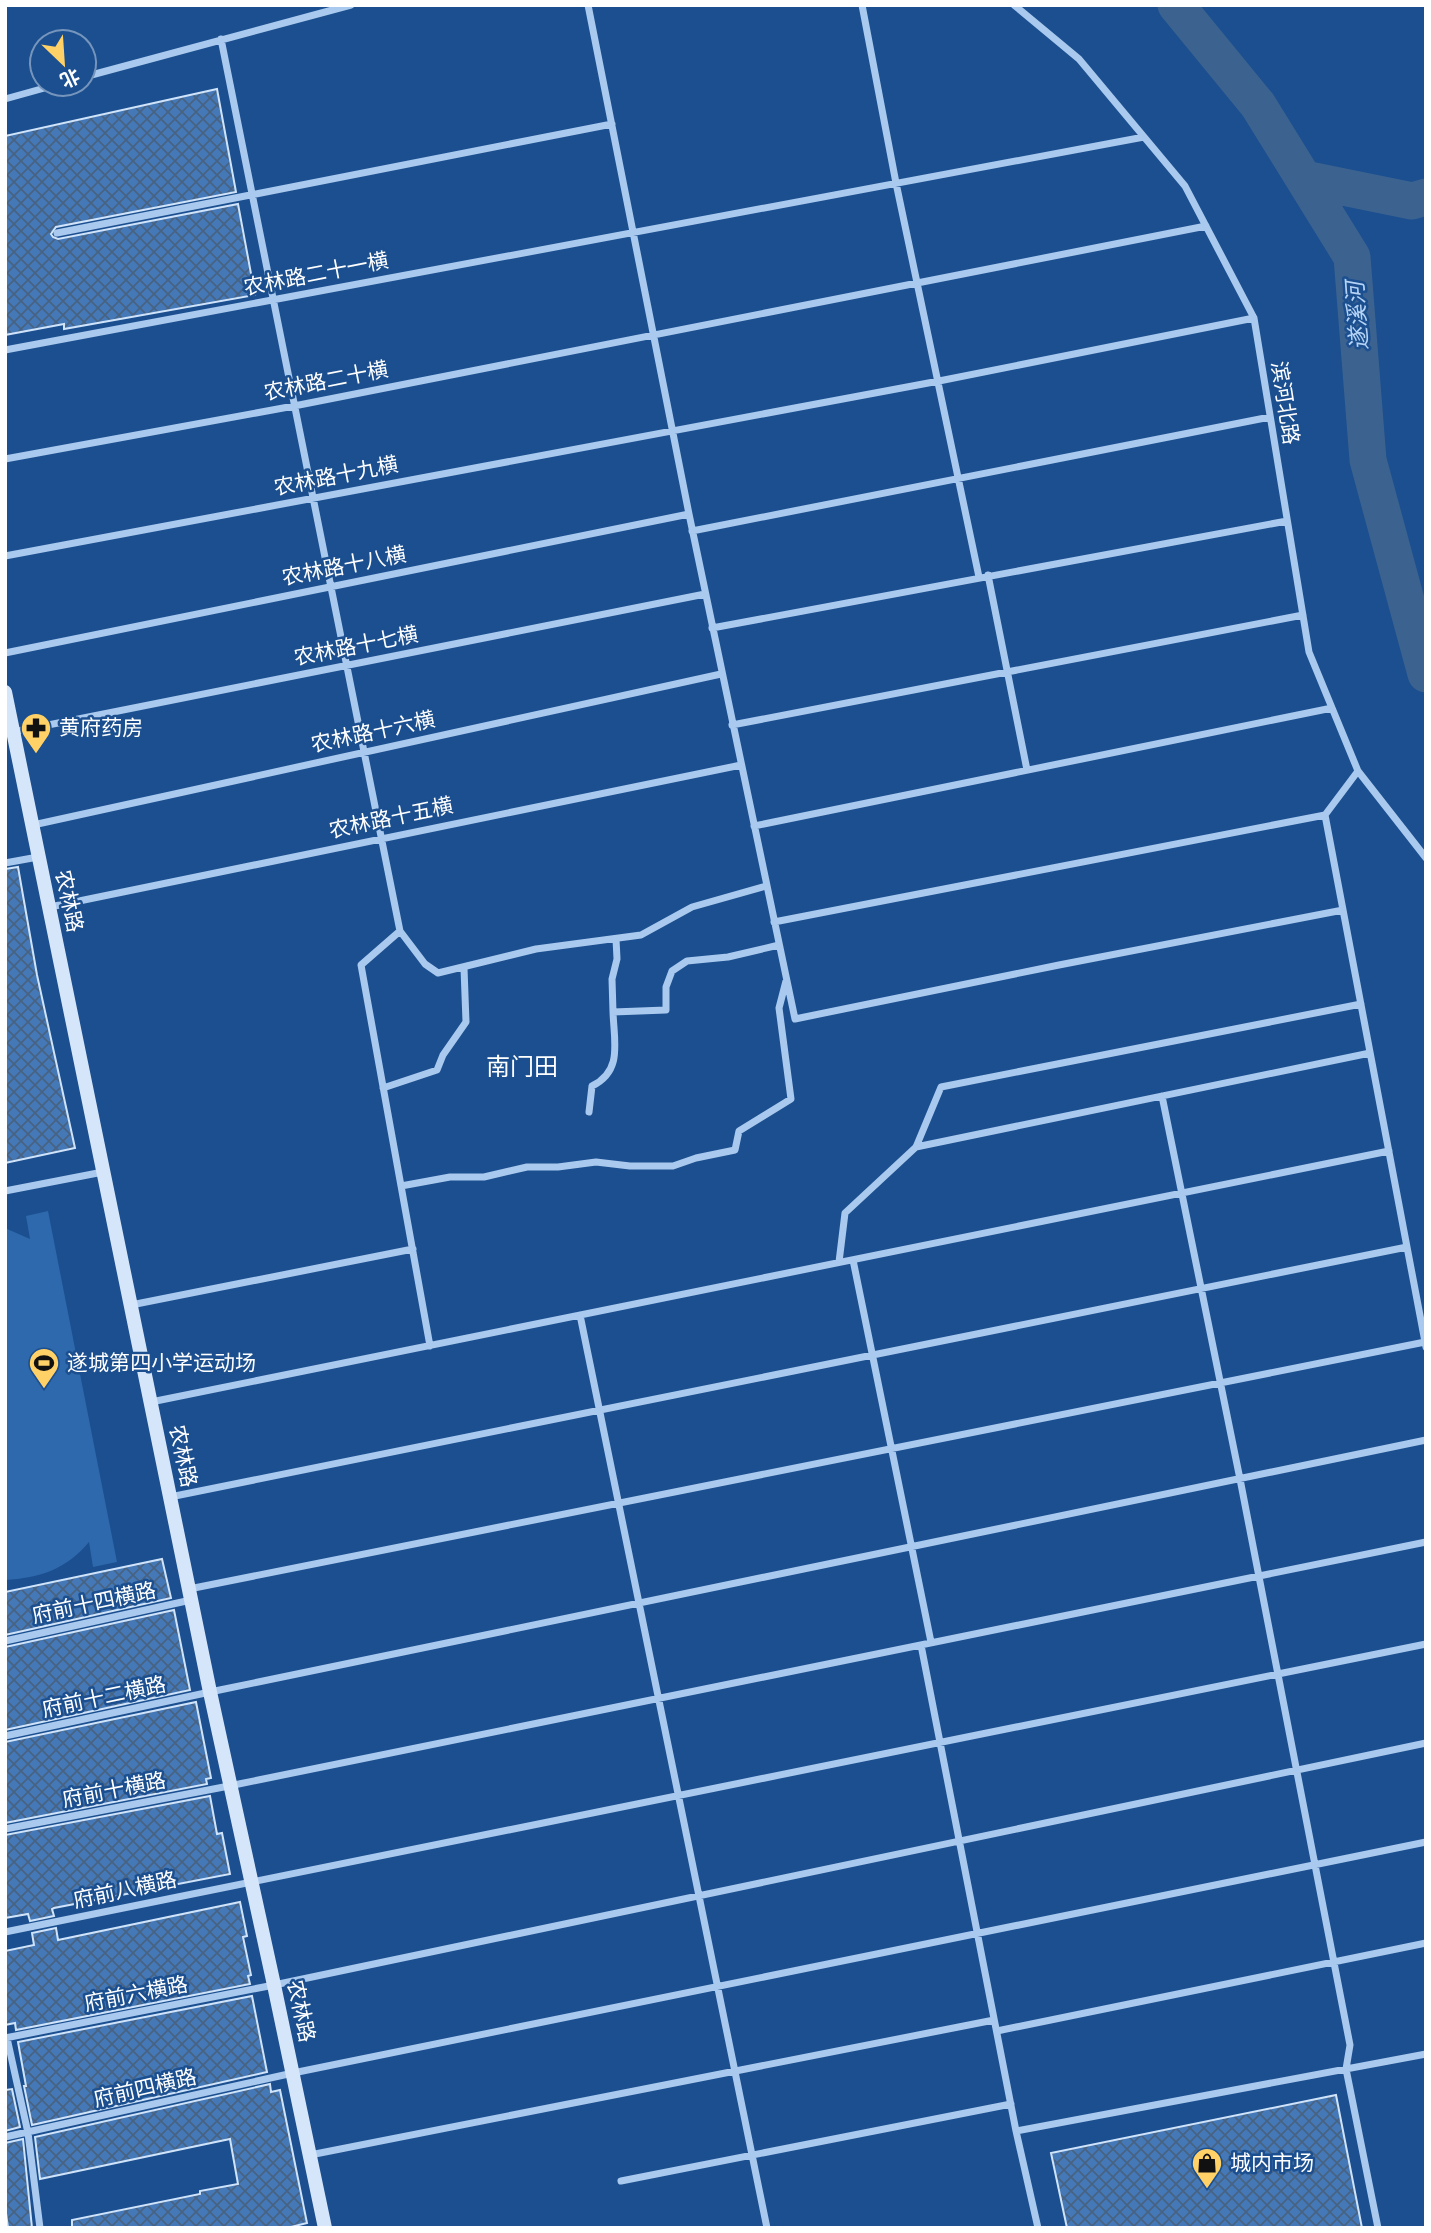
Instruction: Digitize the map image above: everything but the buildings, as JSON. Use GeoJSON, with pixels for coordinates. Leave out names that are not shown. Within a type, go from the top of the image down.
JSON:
{"type":"FeatureCollection","features":[{"type":"Feature","properties":{"kind":"street"},"geometry":{"type":"LineString","coordinates":[[98,73],[351,5]]}},
{"type":"Feature","properties":{"kind":"street"},"geometry":{"type":"LineString","coordinates":[[588,5],[721,674],[795,1019],[1343,910]]}},
{"type":"Feature","properties":{"kind":"street"},"geometry":{"type":"LineString","coordinates":[[862,5],[896,183],[979,577]]}},
{"type":"Feature","properties":{"kind":"street","name":"滨河北路"},"geometry":{"type":"LineString","coordinates":[[1014,5],[1079,59],[1185,186],[1254,318],[1309,652],[1357,771],[1426,858]]}},
{"type":"Feature","properties":{"kind":"street"},"geometry":{"type":"LineString","coordinates":[[221,39],[400,931],[425,964],[438,973],[536,949],[641,935],[692,907],[766,886]]}},
{"type":"Feature","properties":{"kind":"street"},"geometry":{"type":"LineString","coordinates":[[5,99],[28,93]]}},
{"type":"Feature","properties":{"kind":"street"},"geometry":{"type":"LineString","coordinates":[[57,233],[612,124]]}},
{"type":"Feature","properties":{"kind":"street","name":"农林路二十一横"},"geometry":{"type":"LineString","coordinates":[[5,349],[1144,136]]}},
{"type":"Feature","properties":{"kind":"street","name":"农林路二十横"},"geometry":{"type":"LineString","coordinates":[[5,459],[294,406],[1206,226]]}},
{"type":"Feature","properties":{"kind":"street","name":"农林路十九横"},"geometry":{"type":"LineString","coordinates":[[5,556],[939,381],[1254,318]]}},
{"type":"Feature","properties":{"kind":"street"},"geometry":{"type":"LineString","coordinates":[[692,531],[1270,417]]}},
{"type":"Feature","properties":{"kind":"street","name":"农林路十八横"},"geometry":{"type":"LineString","coordinates":[[5,653],[689,514]]}},
{"type":"Feature","properties":{"kind":"street"},"geometry":{"type":"LineString","coordinates":[[712,628],[1287,520]]}},
{"type":"Feature","properties":{"kind":"street"},"geometry":{"type":"LineString","coordinates":[[988,575],[1027,771]]}},
{"type":"Feature","properties":{"kind":"street","name":"农林路十七横"},"geometry":{"type":"LineString","coordinates":[[13,732],[705,593]]}},
{"type":"Feature","properties":{"kind":"street"},"geometry":{"type":"LineString","coordinates":[[732,725],[1303,615]]}},
{"type":"Feature","properties":{"kind":"street","name":"农林路十六横"},"geometry":{"type":"LineString","coordinates":[[33,825],[721,674]]}},
{"type":"Feature","properties":{"kind":"street","name":"农林路"},"geometry":{"type":"LineString","coordinates":[[5,692],[13,732],[11,753],[33,825],[229,1786],[293,2073],[324,2228]]}},
{"type":"Feature","properties":{"kind":"street"},"geometry":{"type":"LineString","coordinates":[[754,826],[1332,708]]}},
{"type":"Feature","properties":{"kind":"street","name":"农林路十五横"},"geometry":{"type":"LineString","coordinates":[[49,907],[741,765]]}},
{"type":"Feature","properties":{"kind":"street"},"geometry":{"type":"LineString","coordinates":[[774,922],[1325,815],[1357,771]]}},
{"type":"Feature","properties":{"kind":"street"},"geometry":{"type":"LineString","coordinates":[[1325,815],[1425,1344]]}},
{"type":"Feature","properties":{"kind":"street"},"geometry":{"type":"LineString","coordinates":[[5,863],[39,857]]}},
{"type":"Feature","properties":{"kind":"street"},"geometry":{"type":"LineString","coordinates":[[400,931],[361,965],[430,1346]]}},
{"type":"Feature","properties":{"kind":"street"},"geometry":{"type":"LineString","coordinates":[[589,1112],[592,1086],[605,1080],[614,1064],[612,979],[617,959],[616,939]]}},
{"type":"Feature","properties":{"kind":"street"},"geometry":{"type":"LineString","coordinates":[[613,1012],[666,1010],[666,987],[672,971],[687,961],[728,957],[779,945]]}},
{"type":"Feature","properties":{"kind":"street"},"geometry":{"type":"LineString","coordinates":[[383,1088],[437,1070],[443,1055],[466,1022],[464,968]]}},
{"type":"Feature","properties":{"kind":"street"},"geometry":{"type":"LineString","coordinates":[[401,1186],[450,1177],[484,1177],[527,1167],[558,1167],[596,1162],[630,1166],[673,1166],[735,1150],[739,1131],[791,1099],[779,1008],[786,980]]}},
{"type":"Feature","properties":{"kind":"street"},"geometry":{"type":"LineString","coordinates":[[839,1262],[845,1213],[916,1147],[941,1087],[1361,1004]]}},
{"type":"Feature","properties":{"kind":"street"},"geometry":{"type":"LineString","coordinates":[[916,1147],[1370,1053]]}},
{"type":"Feature","properties":{"kind":"street"},"geometry":{"type":"LineString","coordinates":[[1162,1096],[1334,1962],[1350,2046],[1346,2069],[1378,2228]]}},
{"type":"Feature","properties":{"kind":"street"},"geometry":{"type":"LineString","coordinates":[[150,1402],[1389,1151]]}},
{"type":"Feature","properties":{"kind":"street"},"geometry":{"type":"LineString","coordinates":[[5,1191],[104,1172]]}},
{"type":"Feature","properties":{"kind":"street"},"geometry":{"type":"LineString","coordinates":[[170,1497],[1406,1247]]}},
{"type":"Feature","properties":{"kind":"street"},"geometry":{"type":"LineString","coordinates":[[131,1305],[413,1249]]}},
{"type":"Feature","properties":{"kind":"street"},"geometry":{"type":"LineString","coordinates":[[853,1260],[931,1642]]}},
{"type":"Feature","properties":{"kind":"street"},"geometry":{"type":"LineString","coordinates":[[580,1315],[767,2228]]}},
{"type":"Feature","properties":{"kind":"street","name":"府前十四横路"},"geometry":{"type":"LineString","coordinates":[[5,1641],[190,1595],[617,1503],[1220,1382],[1425,1344]]}},
{"type":"Feature","properties":{"kind":"street","name":"府前十二横路"},"geometry":{"type":"LineString","coordinates":[[5,1736],[1426,1440]]}},
{"type":"Feature","properties":{"kind":"street","name":"府前十横路"},"geometry":{"type":"LineString","coordinates":[[5,1829],[229,1786],[1426,1542]]}},
{"type":"Feature","properties":{"kind":"street","name":"府前八横路"},"geometry":{"type":"LineString","coordinates":[[5,1933],[1426,1644]]}},
{"type":"Feature","properties":{"kind":"street"},"geometry":{"type":"LineString","coordinates":[[921,1645],[1016,2130],[1038,2228]]}},
{"type":"Feature","properties":{"kind":"street","name":"府前六横路"},"geometry":{"type":"LineString","coordinates":[[6,2038],[274,1985],[1426,1743]]}},
{"type":"Feature","properties":{"kind":"street","name":"府前四横路"},"geometry":{"type":"LineString","coordinates":[[5,2137],[293,2073],[1426,1842]]}},
{"type":"Feature","properties":{"kind":"street"},"geometry":{"type":"LineString","coordinates":[[997,2031],[1426,1943]]}},
{"type":"Feature","properties":{"kind":"street"},"geometry":{"type":"LineString","coordinates":[[310,2155],[994,2020]]}},
{"type":"Feature","properties":{"kind":"street"},"geometry":{"type":"LineString","coordinates":[[6,2038],[28,2133],[40,2228]]}},
{"type":"Feature","properties":{"kind":"street"},"geometry":{"type":"LineString","coordinates":[[1016,2130],[1426,2054]]}},
{"type":"Feature","properties":{"kind":"street"},"geometry":{"type":"LineString","coordinates":[[621,2181],[1011,2104]]}},
{"type":"Feature","properties":{"kind":"shaded area","name":"遂城第四小学运动场"},"geometry":{"type":"Polygon","coordinates":[[[48,1211],[117,1562],[93,1567],[89,1542],[72,1559],[52,1570],[30,1577],[5,1580],[5,1228],[30,1239],[26,1216],[48,1211]]]}},
{"type":"Feature","properties":{"kind":"waterway","name":"遂溪河"},"geometry":{"type":"LineString","coordinates":[[1176,5],[1258,105],[1352,257],[1368,460],[1426,674]]}},
{"type":"Feature","properties":{"kind":"waterway"},"geometry":{"type":"LineString","coordinates":[[1304,179],[1412,201],[1426,197]]}},
{"type":"Feature","properties":{"kind":"place","name":"黄府药房"},"geometry":{"type":"Point","coordinates":[36,755]}},
{"type":"Feature","properties":{"kind":"place","name":"遂城第四小学运动场"},"geometry":{"type":"Point","coordinates":[44,1390]}},
{"type":"Feature","properties":{"kind":"place","name":"城内市场"},"geometry":{"type":"Point","coordinates":[1207,2190]}},
{"type":"Feature","properties":{"kind":"district","name":"南门田"},"geometry":{"type":"Point","coordinates":[522,1067]}}]}
